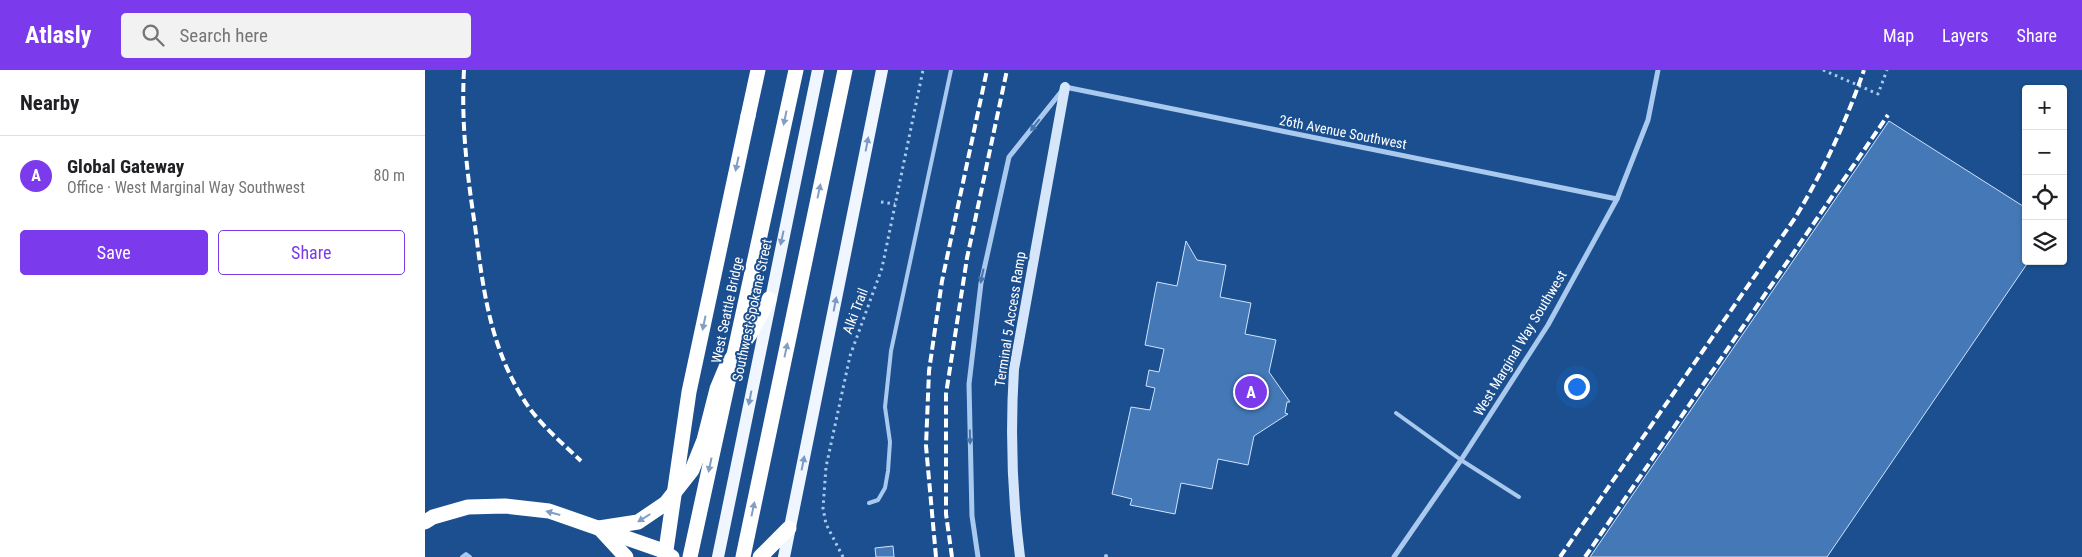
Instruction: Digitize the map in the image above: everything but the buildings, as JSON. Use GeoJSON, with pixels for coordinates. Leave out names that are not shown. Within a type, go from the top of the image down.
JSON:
{"type":"FeatureCollection","features":[{"type":"Feature","properties":{"kind":"highway"},"geometry":{"type":"LineString","coordinates":[[665,557],[689,392],[747,116],[759,70]]}},
{"type":"Feature","properties":{"kind":"highway","name":"West Seattle Bridge"},"geometry":{"type":"LineString","coordinates":[[690,557],[795,70]]}},
{"type":"Feature","properties":{"kind":"highway"},"geometry":{"type":"LineString","coordinates":[[743,557],[845,70]]}},
{"type":"Feature","properties":{"kind":"highway"},"geometry":{"type":"LineString","coordinates":[[599,528],[638,522],[666,503],[692,470],[704,440],[717,389],[727,365],[750,334],[769,299]]}},
{"type":"Feature","properties":{"kind":"highway"},"geometry":{"type":"LineString","coordinates":[[425,522],[433,517],[468,507],[505,506],[549,511],[661,550],[672,557]]}},
{"type":"Feature","properties":{"kind":"highway"},"geometry":{"type":"LineString","coordinates":[[599,528],[626,557]]}},
{"type":"Feature","properties":{"kind":"highway"},"geometry":{"type":"LineString","coordinates":[[760,557],[789,528]]}},
{"type":"Feature","properties":{"kind":"main road","name":"Southwest Spokane Street"},"geometry":{"type":"LineString","coordinates":[[718,557],[769,299],[818,70]]}},
{"type":"Feature","properties":{"kind":"main road"},"geometry":{"type":"LineString","coordinates":[[784,557],[882,70]]}},
{"type":"Feature","properties":{"kind":"street","name":"West Marginal Way Southwest"},"geometry":{"type":"LineString","coordinates":[[1394,557],[1461,460],[1548,325],[1617,198],[1648,120],[1658,70]]}},
{"type":"Feature","properties":{"kind":"street","name":"26th Avenue Southwest"},"geometry":{"type":"LineString","coordinates":[[1065,86],[1617,198]]}},
{"type":"Feature","properties":{"kind":"street","name":"Terminal 5 Access Ramp"},"geometry":{"type":"LineString","coordinates":[[1020,557],[1012,481],[1014,370],[1065,86]]}},
{"type":"Feature","properties":{"kind":"street"},"geometry":{"type":"LineString","coordinates":[[978,557],[972,516],[969,384],[981,282],[1009,157],[1065,86]]}},
{"type":"Feature","properties":{"kind":"lane"},"geometry":{"type":"LineString","coordinates":[[869,503],[878,500],[885,488],[889,472],[890,442],[885,408],[891,351],[951,70]]}},
{"type":"Feature","properties":{"kind":"lane"},"geometry":{"type":"LineString","coordinates":[[1397,413],[1461,460],[1519,496]]}},
{"type":"Feature","properties":{"kind":"lane"},"geometry":{"type":"LineString","coordinates":[[462,557],[466,554],[469,557]]}},
{"type":"Feature","properties":{"kind":"path","name":"Alki Trail"},"geometry":{"type":"LineString","coordinates":[[843,557],[826,524],[823,508],[825,474],[850,356],[877,285],[923,70]]}},
{"type":"Feature","properties":{"kind":"path"},"geometry":{"type":"LineString","coordinates":[[1823,70],[1878,94],[1887,70]]}},
{"type":"Feature","properties":{"kind":"path"},"geometry":{"type":"LineString","coordinates":[[881,202],[895,204]]}},
{"type":"Feature","properties":{"kind":"railway"},"geometry":{"type":"LineString","coordinates":[[464,70],[463,109],[467,168],[481,271],[495,335],[511,376],[528,406],[549,431],[581,461]]}},
{"type":"Feature","properties":{"kind":"railway"},"geometry":{"type":"LineString","coordinates":[[936,557],[926,446],[929,371],[942,281],[987,70]]}},
{"type":"Feature","properties":{"kind":"railway"},"geometry":{"type":"LineString","coordinates":[[952,557],[946,514],[946,394],[967,258],[1007,70]]}},
{"type":"Feature","properties":{"kind":"railway"},"geometry":{"type":"LineString","coordinates":[[1560,557],[1795,218],[1833,146],[1850,109],[1864,70]]}},
{"type":"Feature","properties":{"kind":"railway"},"geometry":{"type":"LineString","coordinates":[[1585,557],[1888,115]]}},
{"type":"Feature","properties":{"kind":"place","name":"Global Gateway"},"geometry":{"type":"Point","coordinates":[1251,392]}}]}
